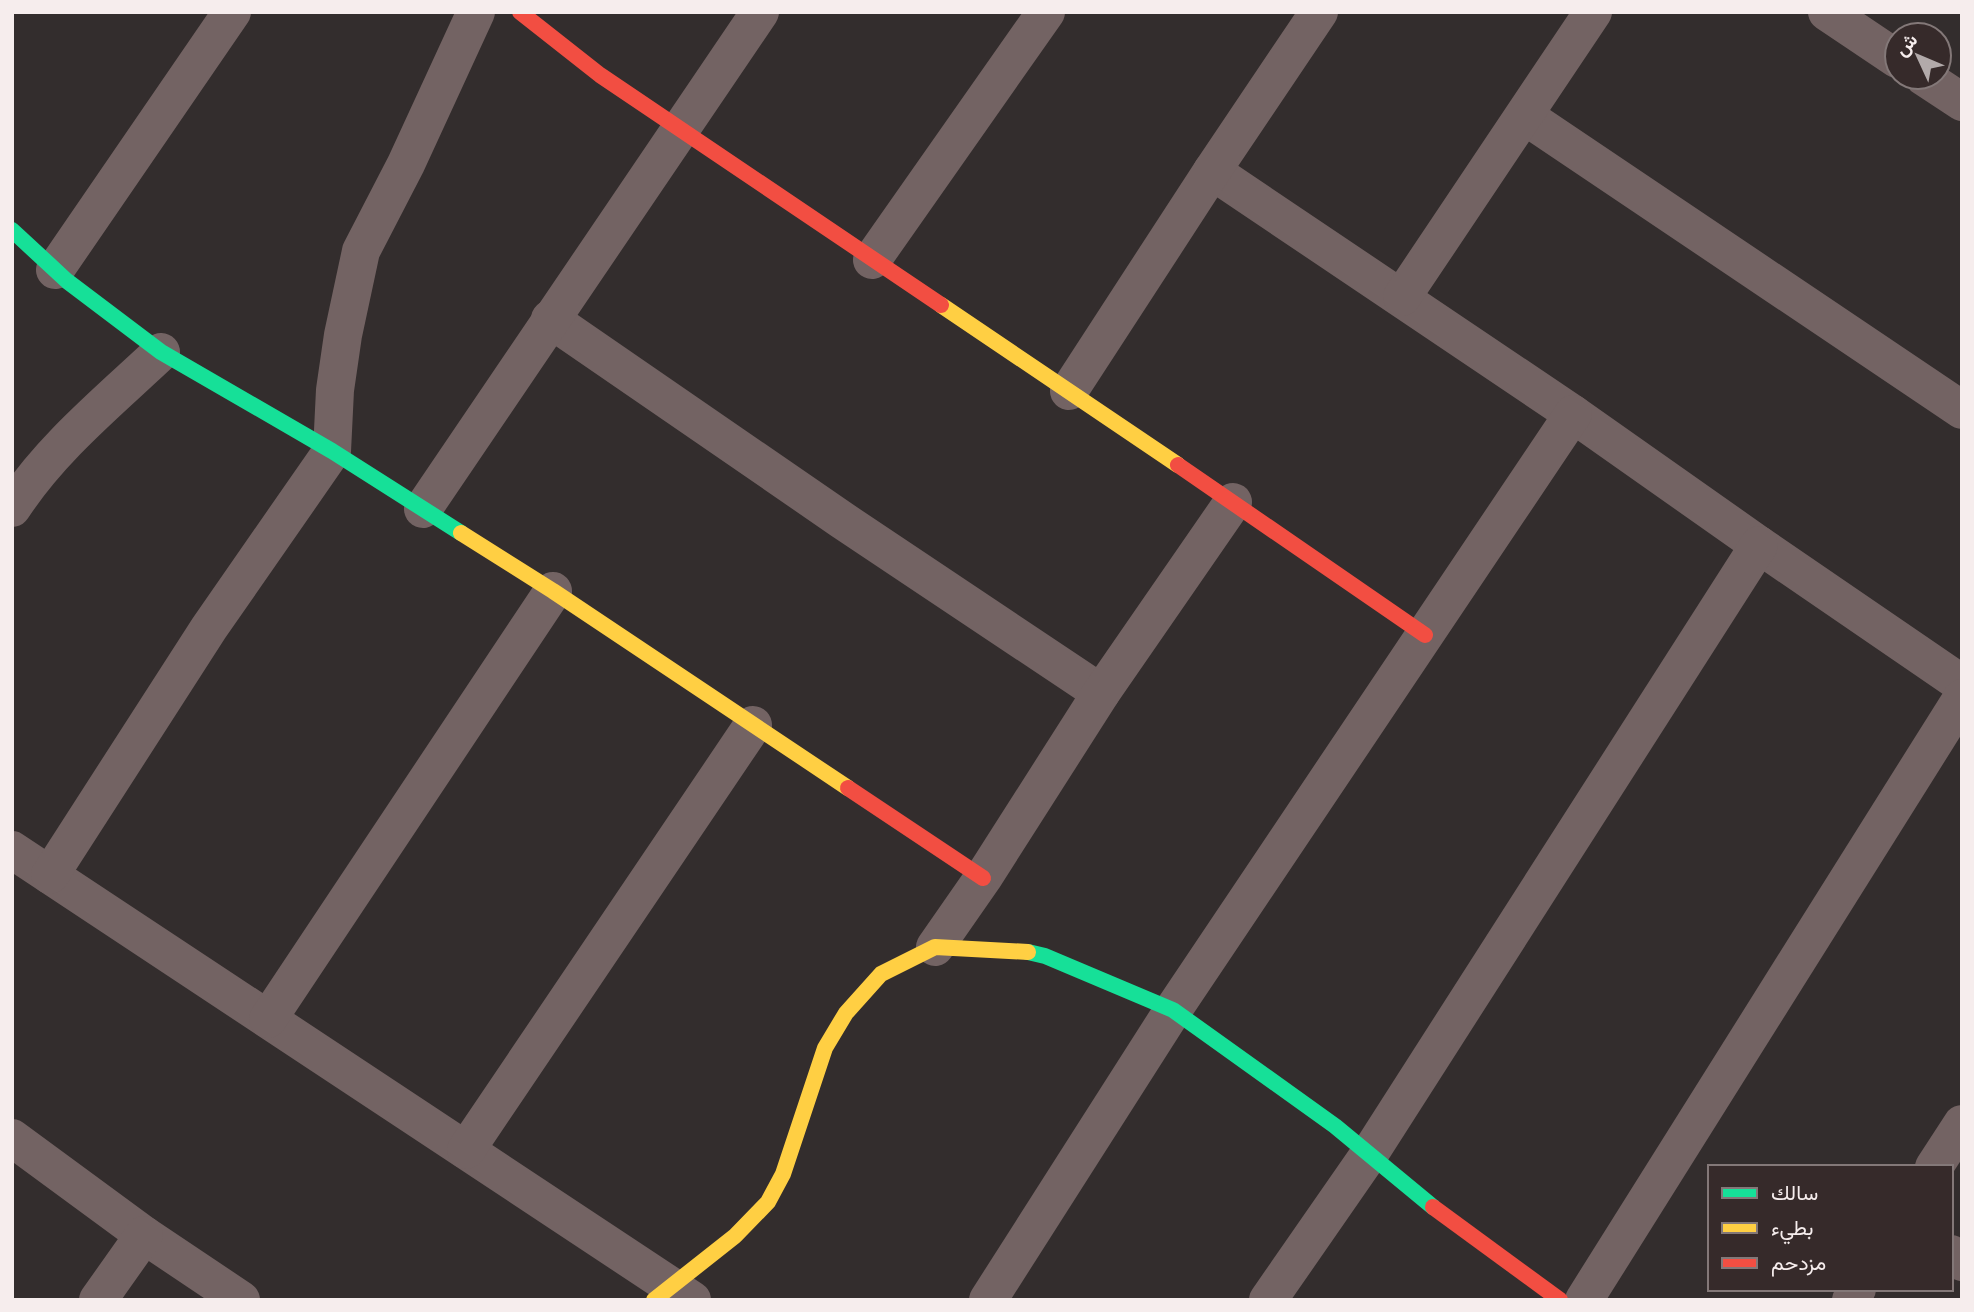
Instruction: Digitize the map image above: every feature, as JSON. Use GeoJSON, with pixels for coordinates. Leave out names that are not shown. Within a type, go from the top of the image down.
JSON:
{"type":"FeatureCollection","features":[{"type":"Feature","properties":{"kind":"street"},"geometry":{"type":"LineString","coordinates":[[55,270],[232,12]]}},
{"type":"Feature","properties":{"kind":"street"},"geometry":{"type":"LineString","coordinates":[[50,875],[209,628],[332,451],[335,390],[343,335],[361,251],[406,164],[476,12]]}},
{"type":"Feature","properties":{"kind":"street"},"geometry":{"type":"LineString","coordinates":[[520,12],[600,75],[1233,502],[1425,635]]}},
{"type":"Feature","properties":{"kind":"street"},"geometry":{"type":"LineString","coordinates":[[423,509],[760,12]]}},
{"type":"Feature","properties":{"kind":"street"},"geometry":{"type":"LineString","coordinates":[[872,260],[1046,12]]}},
{"type":"Feature","properties":{"kind":"street"},"geometry":{"type":"LineString","coordinates":[[1069,391],[1319,12]]}},
{"type":"Feature","properties":{"kind":"street"},"geometry":{"type":"LineString","coordinates":[[1402,297],[1593,12]]}},
{"type":"Feature","properties":{"kind":"street"},"geometry":{"type":"LineString","coordinates":[[1836,15],[1883,49]]}},
{"type":"Feature","properties":{"kind":"street"},"geometry":{"type":"LineString","coordinates":[[1945,91],[1962,102]]}},
{"type":"Feature","properties":{"kind":"street"},"geometry":{"type":"LineString","coordinates":[[1525,116],[1962,410]]}},
{"type":"Feature","properties":{"kind":"street"},"geometry":{"type":"LineString","coordinates":[[1212,171],[1402,297],[1962,684]]}},
{"type":"Feature","properties":{"kind":"street"},"geometry":{"type":"LineString","coordinates":[[12,230],[112,317],[161,352],[332,451],[553,591],[983,878]]}},
{"type":"Feature","properties":{"kind":"street"},"geometry":{"type":"LineString","coordinates":[[550,319],[1101,693]]}},
{"type":"Feature","properties":{"kind":"street"},"geometry":{"type":"LineString","coordinates":[[12,508],[24,489],[63,445],[161,352]]}},
{"type":"Feature","properties":{"kind":"street"},"geometry":{"type":"LineString","coordinates":[[988,1300],[1173,1010],[1573,414]]}},
{"type":"Feature","properties":{"kind":"street"},"geometry":{"type":"LineString","coordinates":[[935,947],[983,878],[1101,693],[1233,502]]}},
{"type":"Feature","properties":{"kind":"street"},"geometry":{"type":"LineString","coordinates":[[1268,1300],[1370,1153],[1759,545]]}},
{"type":"Feature","properties":{"kind":"street"},"geometry":{"type":"LineString","coordinates":[[268,1018],[553,591]]}},
{"type":"Feature","properties":{"kind":"street"},"geometry":{"type":"LineString","coordinates":[[1584,1300],[1962,698]]}},
{"type":"Feature","properties":{"kind":"street"},"geometry":{"type":"LineString","coordinates":[[466,1150],[753,725]]}},
{"type":"Feature","properties":{"kind":"street"},"geometry":{"type":"LineString","coordinates":[[12,850],[466,1150],[672,1295],[768,1202],[783,1174],[825,1048],[846,1013],[881,974],[935,947],[1020,950],[1045,956],[1173,1010],[1335,1126],[1452,1223],[1560,1300]]}},
{"type":"Feature","properties":{"kind":"street"},"geometry":{"type":"LineString","coordinates":[[1935,1165],[1962,1124]]}},
{"type":"Feature","properties":{"kind":"street"},"geometry":{"type":"LineString","coordinates":[[12,1138],[144,1235],[241,1300]]}},
{"type":"Feature","properties":{"kind":"street"},"geometry":{"type":"LineString","coordinates":[[98,1300],[144,1235]]}},
{"type":"Feature","properties":{"kind":"traffic: fast"},"geometry":{"type":"LineString","coordinates":[[12,230],[67,281],[161,352],[332,451],[461,533]]}},
{"type":"Feature","properties":{"kind":"traffic: fast"},"geometry":{"type":"LineString","coordinates":[[1028,952],[1045,956],[1173,1010],[1335,1126],[1433,1207]]}},
{"type":"Feature","properties":{"kind":"traffic: slow"},"geometry":{"type":"LineString","coordinates":[[941,305],[1178,465]]}},
{"type":"Feature","properties":{"kind":"traffic: slow"},"geometry":{"type":"LineString","coordinates":[[461,533],[553,591],[848,788]]}},
{"type":"Feature","properties":{"kind":"traffic: slow"},"geometry":{"type":"LineString","coordinates":[[654,1300],[735,1236],[768,1202],[783,1174],[825,1048],[846,1013],[881,974],[935,947],[1028,952]]}},
{"type":"Feature","properties":{"kind":"traffic: jam"},"geometry":{"type":"LineString","coordinates":[[520,12],[600,75],[941,305]]}},
{"type":"Feature","properties":{"kind":"traffic: jam"},"geometry":{"type":"LineString","coordinates":[[1178,465],[1425,635]]}},
{"type":"Feature","properties":{"kind":"traffic: jam"},"geometry":{"type":"LineString","coordinates":[[848,788],[983,878]]}},
{"type":"Feature","properties":{"kind":"traffic: jam"},"geometry":{"type":"LineString","coordinates":[[1433,1207],[1560,1300]]}}]}
